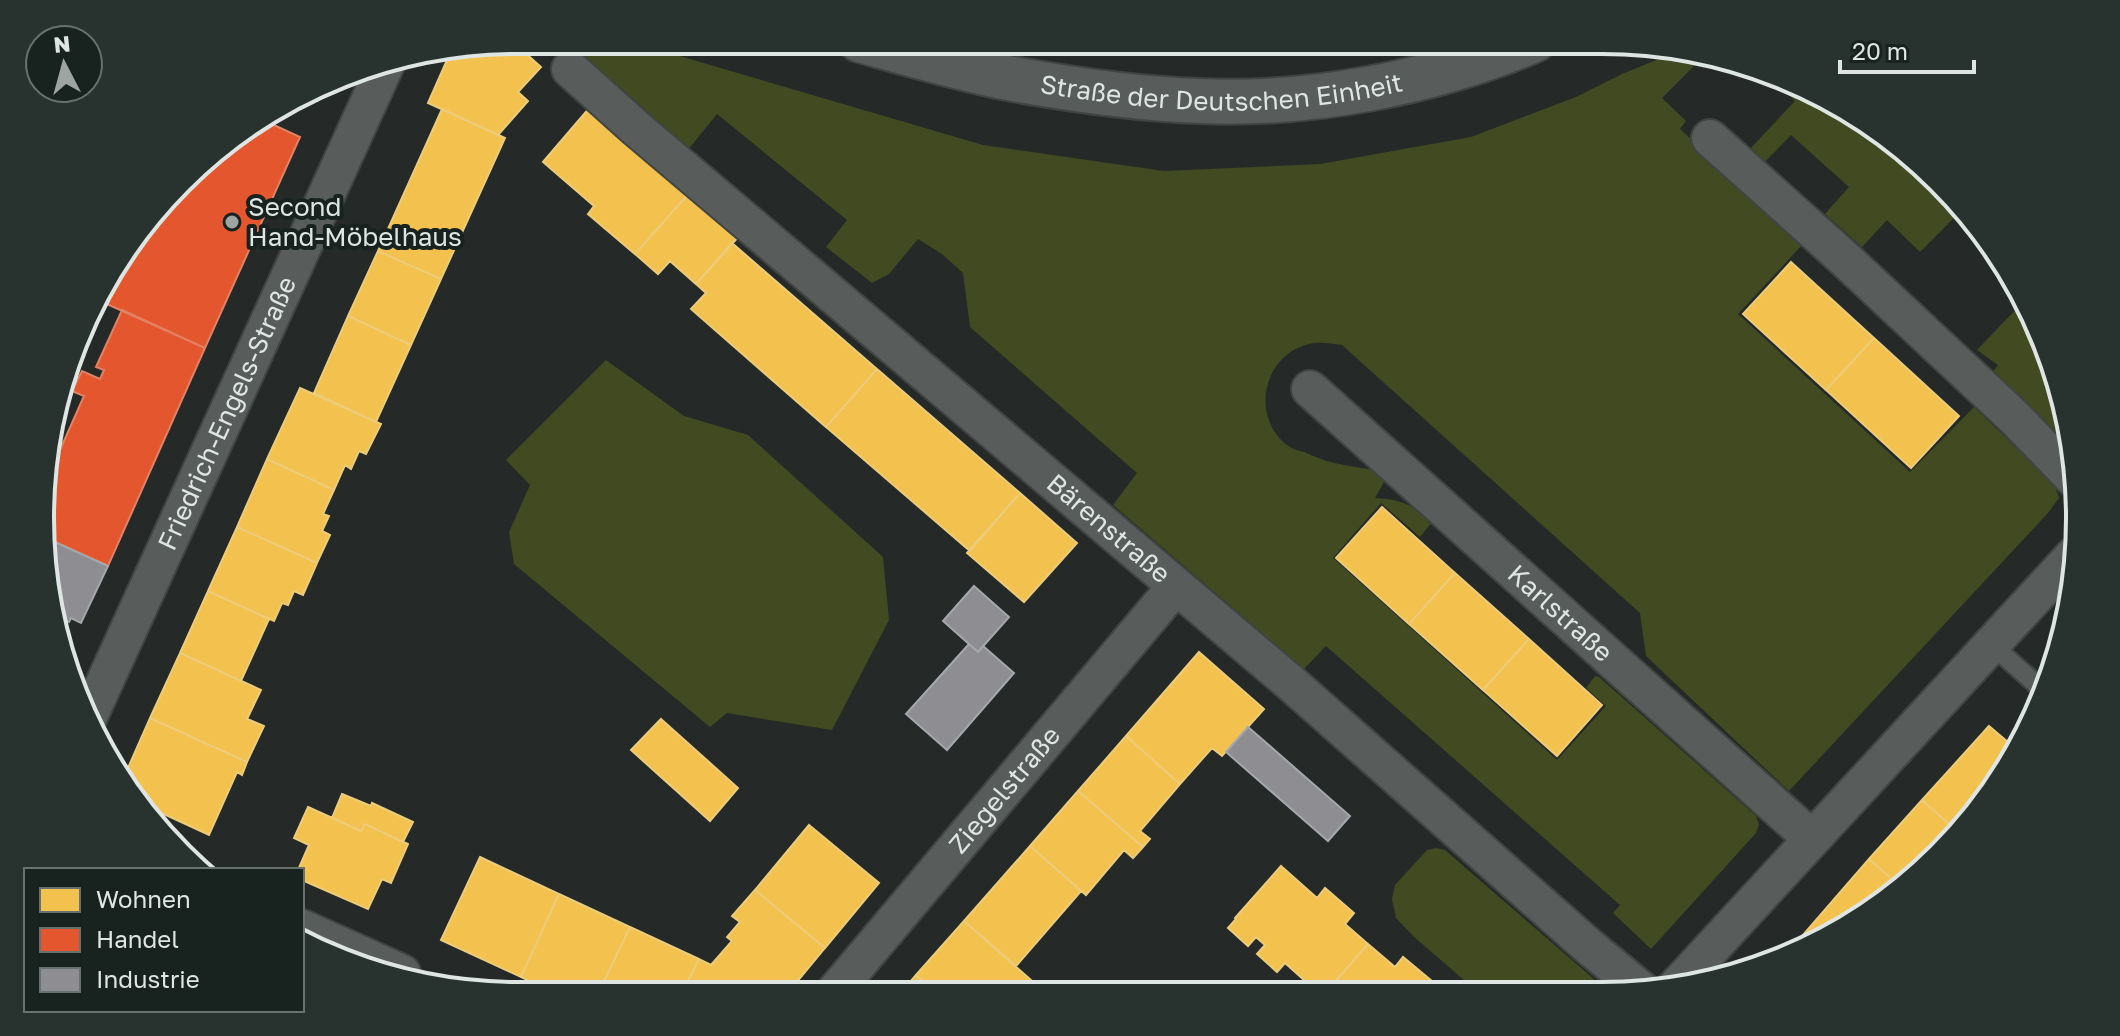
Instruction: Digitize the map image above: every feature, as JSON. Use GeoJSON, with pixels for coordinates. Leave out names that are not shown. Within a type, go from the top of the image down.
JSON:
{"type":"FeatureCollection","features":[{"type":"Feature","properties":{"kind":"street","name":"Straße der Deutschen Einheit"},"geometry":{"type":"LineString","coordinates":[[916,54],[1012,78],[1123,96],[1203,102],[1278,100],[1350,91],[1427,76],[1501,54]]}},
{"type":"Feature","properties":{"kind":"street","name":"Bärenstraße"},"geometry":{"type":"LineString","coordinates":[[570,69],[1292,684],[1631,981]]}},
{"type":"Feature","properties":{"kind":"street","name":"Friedrich-Engels-Straße"},"geometry":{"type":"LineString","coordinates":[[94,706],[381,75]]}},
{"type":"Feature","properties":{"kind":"street"},"geometry":{"type":"LineString","coordinates":[[1710,138],[1847,261],[2015,418],[2063,468]]}},
{"type":"Feature","properties":{"kind":"street","name":"Karlstraße"},"geometry":{"type":"LineString","coordinates":[[1310,389],[1811,838]]}},
{"type":"Feature","properties":{"kind":"street","name":"Ziegelstraße"},"geometry":{"type":"LineString","coordinates":[[843,982],[1176,586]]}},
{"type":"Feature","properties":{"kind":"street"},"geometry":{"type":"LineString","coordinates":[[1688,974],[1991,644],[2056,590]]}},
{"type":"Feature","properties":{"kind":"street"},"geometry":{"type":"LineString","coordinates":[[304,929],[358,953]]}},
{"type":"Feature","properties":{"kind":"lane"},"geometry":{"type":"LineString","coordinates":[[1991,644],[2035,683]]}},
{"type":"Feature","properties":{"kind":"green space"},"geometry":{"type":"Polygon","coordinates":[[[560,54],[673,54],[983,145],[1164,171],[1320,164],[1471,137],[1576,97],[1662,58],[1696,64],[1662,98],[1686,121],[1680,129],[1803,244],[1738,314],[1910,472],[1974,407],[2054,484],[2059,498],[1789,791],[1646,656],[1640,613],[1342,345],[1305,345],[1290,352],[1279,363],[1266,390],[1266,405],[1269,420],[1287,445],[1323,460],[1389,473],[1375,498],[1406,504],[1432,522],[1420,537],[1381,503],[1333,558],[1557,760],[1606,706],[1586,688],[1595,676],[1599,677],[1756,816],[1759,824],[1756,833],[1651,949],[1613,913],[1620,905],[1326,646],[1304,669],[1113,505],[1137,473],[970,327],[963,273],[942,254],[918,239],[889,274],[872,283],[826,247],[847,220],[717,114],[687,151],[560,54]]]}},
{"type":"Feature","properties":{"kind":"green space"},"geometry":{"type":"Polygon","coordinates":[[[1785,91],[1860,132],[1908,169],[1955,217],[1920,252],[1887,220],[1862,247],[1825,214],[1849,187],[1791,135],[1764,163],[1749,150],[1795,101],[1785,91]]]}},
{"type":"Feature","properties":{"kind":"green space"},"geometry":{"type":"Polygon","coordinates":[[[2016,309],[2041,369],[2059,441],[1990,376],[1998,365],[1977,350],[2016,309]]]}},
{"type":"Feature","properties":{"kind":"green space"},"geometry":{"type":"Polygon","coordinates":[[[606,360],[684,416],[748,435],[883,557],[889,620],[832,730],[727,713],[710,727],[514,564],[509,532],[530,485],[506,460],[606,360]]]}},
{"type":"Feature","properties":{"kind":"green space"},"geometry":{"type":"Polygon","coordinates":[[[1427,850],[1445,850],[1597,982],[1466,982],[1396,918],[1392,899],[1395,885],[1427,850]]]}},
{"type":"Feature","properties":{"kind":"building: Wohnen"},"geometry":{"type":"Polygon","coordinates":[[[526,54],[541,67],[518,92],[528,101],[498,135],[428,103],[447,60],[526,54]]]}},
{"type":"Feature","properties":{"kind":"building: Wohnen"},"geometry":{"type":"Polygon","coordinates":[[[591,106],[690,192],[635,254],[588,214],[594,206],[543,162],[591,106]]]}},
{"type":"Feature","properties":{"kind":"building: Wohnen"},"geometry":{"type":"Polygon","coordinates":[[[442,109],[505,138],[441,279],[378,251],[442,109]]]}},
{"type":"Feature","properties":{"kind":"building: Wohnen"},"geometry":{"type":"Polygon","coordinates":[[[690,192],[740,235],[696,284],[670,261],[658,274],[635,254],[690,192]]]}},
{"type":"Feature","properties":{"kind":"building: Wohnen"},"geometry":{"type":"Polygon","coordinates":[[[732,243],[877,369],[826,427],[691,309],[706,293],[696,284],[732,243]]]}},
{"type":"Feature","properties":{"kind":"building: Wohnen"},"geometry":{"type":"Polygon","coordinates":[[[378,251],[441,279],[411,345],[348,316],[378,251]]]}},
{"type":"Feature","properties":{"kind":"building: Wohnen"},"geometry":{"type":"Polygon","coordinates":[[[1791,262],[1874,338],[1826,390],[1743,314],[1791,262]]]}},
{"type":"Feature","properties":{"kind":"building: Wohnen"},"geometry":{"type":"Polygon","coordinates":[[[348,316],[411,345],[376,422],[314,393],[348,316]]]}},
{"type":"Feature","properties":{"kind":"building: Wohnen"},"geometry":{"type":"Polygon","coordinates":[[[1874,338],[1959,416],[1911,468],[1826,390],[1874,338]]]}},
{"type":"Feature","properties":{"kind":"building: Wohnen"},"geometry":{"type":"Polygon","coordinates":[[[877,369],[1020,493],[970,551],[826,427],[877,369]]]}},
{"type":"Feature","properties":{"kind":"building: Wohnen"},"geometry":{"type":"Polygon","coordinates":[[[300,388],[381,424],[366,454],[359,451],[351,469],[345,465],[334,490],[267,459],[300,388]]]}},
{"type":"Feature","properties":{"kind":"building: Wohnen"},"geometry":{"type":"Polygon","coordinates":[[[267,459],[334,490],[323,514],[329,516],[322,531],[330,535],[317,563],[237,527],[267,459]]]}},
{"type":"Feature","properties":{"kind":"building: Wohnen"},"geometry":{"type":"Polygon","coordinates":[[[1020,493],[1077,543],[1024,602],[967,553],[1020,493]]]}},
{"type":"Feature","properties":{"kind":"building: Wohnen"},"geometry":{"type":"Polygon","coordinates":[[[1382,507],[1455,573],[1409,624],[1336,558],[1382,507]]]}},
{"type":"Feature","properties":{"kind":"building: Wohnen"},"geometry":{"type":"Polygon","coordinates":[[[237,527],[317,563],[303,595],[294,591],[288,605],[282,603],[274,621],[208,591],[237,527]]]}},
{"type":"Feature","properties":{"kind":"building: Wohnen"},"geometry":{"type":"Polygon","coordinates":[[[1455,573],[1529,639],[1483,690],[1409,624],[1455,573]]]}},
{"type":"Feature","properties":{"kind":"building: Wohnen"},"geometry":{"type":"Polygon","coordinates":[[[208,591],[269,619],[241,681],[180,653],[208,591]]]}},
{"type":"Feature","properties":{"kind":"building: Wohnen"},"geometry":{"type":"Polygon","coordinates":[[[1529,639],[1602,705],[1557,756],[1483,690],[1529,639]]]}},
{"type":"Feature","properties":{"kind":"building: Wohnen"},"geometry":{"type":"Polygon","coordinates":[[[1199,652],[1264,709],[1222,756],[1212,748],[1180,784],[1126,736],[1199,652]]]}},
{"type":"Feature","properties":{"kind":"building: Wohnen"},"geometry":{"type":"Polygon","coordinates":[[[180,653],[261,690],[247,719],[264,726],[247,762],[150,718],[180,653]]]}},
{"type":"Feature","properties":{"kind":"building: Wohnen"},"geometry":{"type":"Polygon","coordinates":[[[150,718],[247,762],[242,775],[237,772],[209,835],[160,812],[128,769],[150,718]]]}},
{"type":"Feature","properties":{"kind":"building: Wohnen"},"geometry":{"type":"Polygon","coordinates":[[[661,719],[738,788],[710,821],[631,750],[661,719]]]}},
{"type":"Feature","properties":{"kind":"building: Wohnen"},"geometry":{"type":"Polygon","coordinates":[[[1989,726],[2008,742],[1988,776],[1950,825],[1922,800],[1989,726]]]}},
{"type":"Feature","properties":{"kind":"building: Wohnen"},"geometry":{"type":"Polygon","coordinates":[[[1126,736],[1180,784],[1140,831],[1150,839],[1143,847],[1078,791],[1126,736]]]}},
{"type":"Feature","properties":{"kind":"building: Wohnen"},"geometry":{"type":"Polygon","coordinates":[[[1078,791],[1143,847],[1133,858],[1124,850],[1086,895],[1030,846],[1078,791]]]}},
{"type":"Feature","properties":{"kind":"building: Wohnen"},"geometry":{"type":"Polygon","coordinates":[[[342,794],[371,806],[372,803],[413,822],[403,842],[365,824],[361,831],[332,818],[342,794]]]}},
{"type":"Feature","properties":{"kind":"building: Wohnen"},"geometry":{"type":"Polygon","coordinates":[[[1922,800],[1950,825],[1892,879],[1869,859],[1922,800]]]}},
{"type":"Feature","properties":{"kind":"building: Wohnen"},"geometry":{"type":"Polygon","coordinates":[[[308,807],[361,831],[365,824],[408,844],[391,883],[382,879],[368,909],[304,881],[304,868],[299,868],[309,845],[294,838],[308,807]]]}},
{"type":"Feature","properties":{"kind":"building: Wohnen"},"geometry":{"type":"Polygon","coordinates":[[[809,825],[879,883],[825,948],[755,890],[809,825]]]}},
{"type":"Feature","properties":{"kind":"building: Wohnen"},"geometry":{"type":"Polygon","coordinates":[[[1030,846],[1081,891],[1016,966],[964,921],[1030,846]]]}},
{"type":"Feature","properties":{"kind":"building: Wohnen"},"geometry":{"type":"Polygon","coordinates":[[[480,857],[559,894],[521,977],[441,940],[480,857]]]}},
{"type":"Feature","properties":{"kind":"building: Wohnen"},"geometry":{"type":"Polygon","coordinates":[[[1869,859],[1892,879],[1860,904],[1802,936],[1869,859]]]}},
{"type":"Feature","properties":{"kind":"building: Wohnen"},"geometry":{"type":"Polygon","coordinates":[[[1281,866],[1317,898],[1325,888],[1354,913],[1345,924],[1368,944],[1335,982],[1306,982],[1285,963],[1277,972],[1257,954],[1265,945],[1256,937],[1248,946],[1228,928],[1281,866]]]}},
{"type":"Feature","properties":{"kind":"building: Wohnen"},"geometry":{"type":"Polygon","coordinates":[[[755,890],[825,948],[797,982],[688,982],[699,959],[711,965],[732,941],[727,937],[740,922],[732,916],[755,890]]]}},
{"type":"Feature","properties":{"kind":"building: Wohnen"},"geometry":{"type":"Polygon","coordinates":[[[559,894],[630,927],[604,982],[532,982],[521,977],[559,894]]]}},
{"type":"Feature","properties":{"kind":"building: Wohnen"},"geometry":{"type":"Polygon","coordinates":[[[964,921],[1031,980],[924,982],[916,975],[964,921]]]}},
{"type":"Feature","properties":{"kind":"building: Wohnen"},"geometry":{"type":"Polygon","coordinates":[[[630,927],[699,959],[688,982],[604,982],[630,927]]]}},
{"type":"Feature","properties":{"kind":"building: Wohnen"},"geometry":{"type":"Polygon","coordinates":[[[1368,944],[1395,967],[1403,957],[1433,982],[1335,982],[1368,944]]]}},
{"type":"Feature","properties":{"kind":"building: Wohnen"},"geometry":{"type":"Polygon","coordinates":[[[916,975],[924,982],[910,982],[916,975]]]}},
{"type":"Feature","properties":{"kind":"building: Handel"},"geometry":{"type":"Polygon","coordinates":[[[272,124],[300,137],[205,348],[107,304],[132,260],[169,212],[212,169],[272,124]]]}},
{"type":"Feature","properties":{"kind":"building: Handel"},"geometry":{"type":"Polygon","coordinates":[[[122,310],[205,348],[108,566],[55,542],[59,453],[84,396],[72,391],[82,371],[100,379],[104,370],[96,367],[122,310]]]}},
{"type":"Feature","properties":{"kind":"building: Industrie"},"geometry":{"type":"Polygon","coordinates":[[[55,542],[108,566],[81,623],[71,618],[69,622],[63,609],[55,542]]]}},
{"type":"Feature","properties":{"kind":"building: Industrie"},"geometry":{"type":"Polygon","coordinates":[[[974,586],[1009,617],[978,652],[943,621],[974,586]]]}},
{"type":"Feature","properties":{"kind":"building: Industrie"},"geometry":{"type":"Polygon","coordinates":[[[969,644],[978,652],[983,646],[1014,673],[947,750],[906,714],[969,644]]]}},
{"type":"Feature","properties":{"kind":"building: Industrie"},"geometry":{"type":"Polygon","coordinates":[[[1248,727],[1350,816],[1328,841],[1226,752],[1248,727]]]}},
{"type":"Feature","properties":{"kind":"place","name":"Second Hand-Möbelhaus"},"geometry":{"type":"Point","coordinates":[232,222]}}]}
